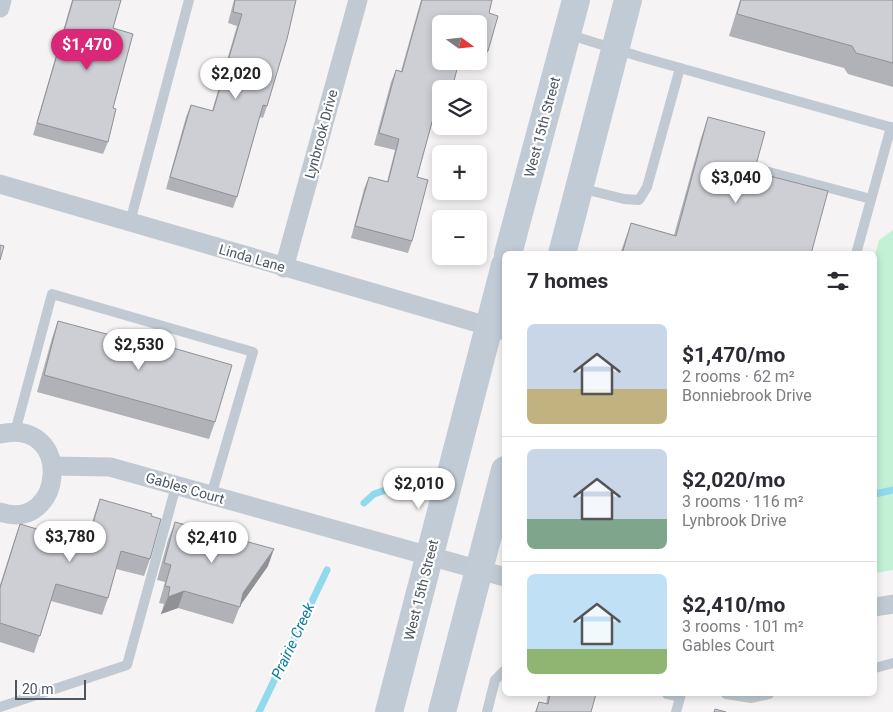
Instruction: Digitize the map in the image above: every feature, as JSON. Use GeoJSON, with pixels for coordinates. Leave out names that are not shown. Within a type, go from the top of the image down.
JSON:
{"type":"FeatureCollection","features":[{"type":"Feature","properties":{"kind":"main road","name":"West 15th Street"},"geometry":{"type":"LineString","coordinates":[[509,251],[576,0]]}},
{"type":"Feature","properties":{"kind":"main road"},"geometry":{"type":"LineString","coordinates":[[563,251],[628,0]]}},
{"type":"Feature","properties":{"kind":"main road","name":"West 15th Street"},"geometry":{"type":"LineString","coordinates":[[389,712],[430,556],[497,328],[502,289]]}},
{"type":"Feature","properties":{"kind":"main road"},"geometry":{"type":"LineString","coordinates":[[442,712],[492,573],[502,494]]}},
{"type":"Feature","properties":{"kind":"street"},"geometry":{"type":"LineString","coordinates":[[0,8],[2,0]]}},
{"type":"Feature","properties":{"kind":"street","name":"Lynbrook Drive"},"geometry":{"type":"LineString","coordinates":[[284,268],[358,0]]}},
{"type":"Feature","properties":{"kind":"street","name":"Linda Lane"},"geometry":{"type":"LineString","coordinates":[[0,184],[284,268],[497,328]]}},
{"type":"Feature","properties":{"kind":"street"},"geometry":{"type":"LineString","coordinates":[[0,512],[19,514],[32,510],[50,492],[53,479],[53,466],[48,453],[40,442],[28,435],[8,433]]}},
{"type":"Feature","properties":{"kind":"street","name":"Gables Court"},"geometry":{"type":"LineString","coordinates":[[53,466],[110,467],[492,573]]}},
{"type":"Feature","properties":{"kind":"street"},"geometry":{"type":"LineString","coordinates":[[877,607],[893,604]]}},
{"type":"Feature","properties":{"kind":"lane"},"geometry":{"type":"LineString","coordinates":[[130,222],[189,0]]}},
{"type":"Feature","properties":{"kind":"lane"},"geometry":{"type":"LineString","coordinates":[[567,34],[680,68],[892,127],[857,251]]}},
{"type":"Feature","properties":{"kind":"lane"},"geometry":{"type":"LineString","coordinates":[[579,188],[624,199],[639,200],[646,187],[680,68]]}},
{"type":"Feature","properties":{"kind":"lane"},"geometry":{"type":"LineString","coordinates":[[769,172],[871,199]]}},
{"type":"Feature","properties":{"kind":"lane"},"geometry":{"type":"LineString","coordinates":[[8,433],[52,294],[252,352],[211,496]]}},
{"type":"Feature","properties":{"kind":"lane"},"geometry":{"type":"LineString","coordinates":[[0,707],[127,664],[176,486]]}},
{"type":"Feature","properties":{"kind":"lane"},"geometry":{"type":"LineString","coordinates":[[877,667],[893,663]]}},
{"type":"Feature","properties":{"kind":"lane"},"geometry":{"type":"LineString","coordinates":[[487,712],[495,680],[502,673]]}},
{"type":"Feature","properties":{"kind":"lane"},"geometry":{"type":"LineString","coordinates":[[676,712],[681,696]]}},
{"type":"Feature","properties":{"kind":"lane"},"geometry":{"type":"LineString","coordinates":[[738,696],[750,698],[760,696]]}},
{"type":"Feature","properties":{"kind":"green space"},"geometry":{"type":"Polygon","coordinates":[[[893,230],[893,570],[877,573],[876,251],[879,240],[893,230]]]}},
{"type":"Feature","properties":{"kind":"building"},"geometry":{"type":"Polygon","coordinates":[[[73,0],[121,0],[113,28],[133,34],[113,108],[116,109],[108,142],[37,123],[73,0]]]}},
{"type":"Feature","properties":{"kind":"building"},"geometry":{"type":"Polygon","coordinates":[[[235,0],[296,0],[287,39],[267,106],[263,105],[237,197],[170,177],[191,105],[213,111],[242,14],[233,12],[235,0]]]}},
{"type":"Feature","properties":{"kind":"building"},"geometry":{"type":"Polygon","coordinates":[[[422,0],[492,0],[489,13],[498,16],[488,51],[488,15],[432,15],[432,70],[457,70],[454,80],[432,80],[432,122],[417,177],[428,180],[412,241],[355,226],[369,177],[388,182],[399,139],[379,133],[396,70],[402,72],[422,0]]]}},
{"type":"Feature","properties":{"kind":"building"},"geometry":{"type":"Polygon","coordinates":[[[741,0],[893,0],[893,63],[856,53],[852,46],[737,14],[741,0]]]}},
{"type":"Feature","properties":{"kind":"building"},"geometry":{"type":"Polygon","coordinates":[[[708,117],[765,132],[754,172],[828,191],[812,251],[623,251],[631,223],[676,236],[708,117]]]}},
{"type":"Feature","properties":{"kind":"building"},"geometry":{"type":"Polygon","coordinates":[[[0,245],[4,246],[0,260],[0,245]]]}},
{"type":"Feature","properties":{"kind":"building"},"geometry":{"type":"Polygon","coordinates":[[[58,321],[155,347],[156,343],[232,365],[215,422],[44,375],[58,321]]]}},
{"type":"Feature","properties":{"kind":"building"},"geometry":{"type":"Polygon","coordinates":[[[100,499],[152,514],[151,516],[161,519],[150,559],[121,551],[108,598],[56,584],[40,636],[0,623],[0,588],[20,524],[87,544],[100,499]]]}},
{"type":"Feature","properties":{"kind":"building"},"geometry":{"type":"Polygon","coordinates":[[[175,522],[274,549],[243,593],[240,607],[184,591],[168,597],[170,587],[165,586],[171,565],[164,563],[175,522]]]}},
{"type":"Feature","properties":{"kind":"building"},"geometry":{"type":"Polygon","coordinates":[[[550,696],[595,696],[591,712],[536,712],[539,702],[548,704],[550,696]]]}},
{"type":"Feature","properties":{"kind":"building"},"geometry":{"type":"Polygon","coordinates":[[[715,709],[726,712],[714,712],[715,709]]]}},
{"type":"Feature","properties":{"kind":"waterway","name":"Prairie Creek"},"geometry":{"type":"LineString","coordinates":[[364,503],[374,494],[418,479]]}},
{"type":"Feature","properties":{"kind":"waterway","name":"Prairie Creek"},"geometry":{"type":"LineString","coordinates":[[877,494],[893,490]]}},
{"type":"Feature","properties":{"kind":"waterway","name":"Prairie Creek"},"geometry":{"type":"LineString","coordinates":[[259,712],[327,570]]}}]}
